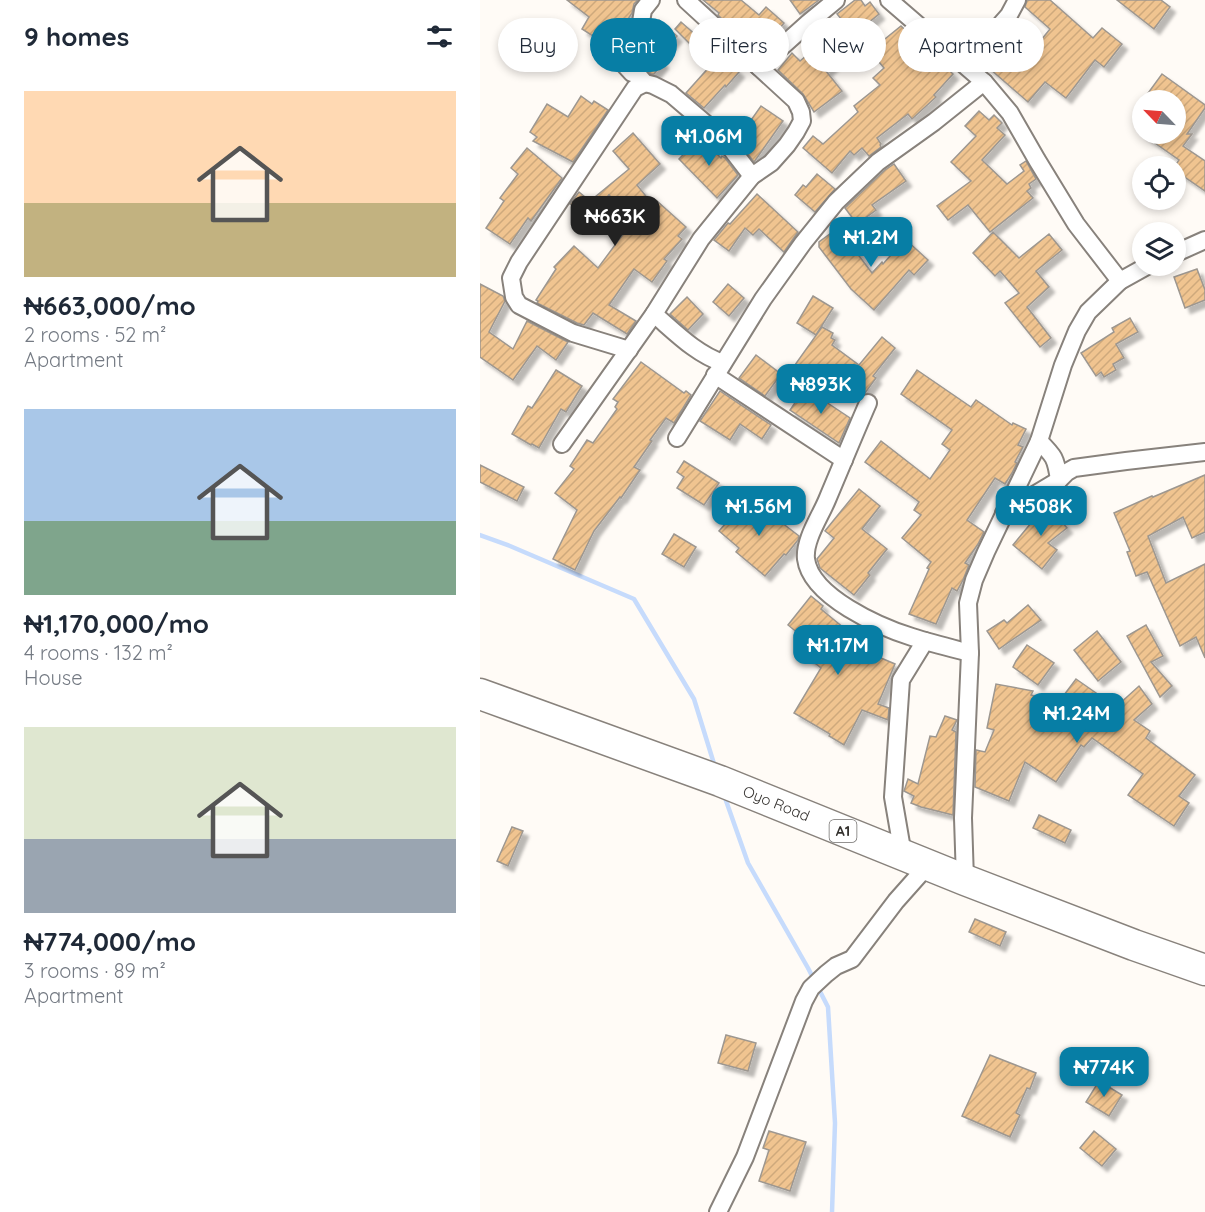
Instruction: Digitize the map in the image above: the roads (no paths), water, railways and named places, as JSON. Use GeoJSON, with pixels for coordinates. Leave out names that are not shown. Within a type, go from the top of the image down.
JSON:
{"type":"FeatureCollection","features":[{"type":"Feature","properties":{"kind":"highway","name":"Oyo Road"},"geometry":{"type":"LineString","coordinates":[[480,694],[720,782],[965,880],[1205,970]]}},
{"type":"Feature","properties":{"kind":"street"},"geometry":{"type":"LineString","coordinates":[[651,0],[643,10],[638,40],[621,61],[632,74],[638,75],[645,83],[671,94],[705,123],[732,150],[752,176]]}},
{"type":"Feature","properties":{"kind":"street"},"geometry":{"type":"LineString","coordinates":[[686,0],[706,18]]}},
{"type":"Feature","properties":{"kind":"street"},"geometry":{"type":"LineString","coordinates":[[789,40],[836,0]]}},
{"type":"Feature","properties":{"kind":"street"},"geometry":{"type":"LineString","coordinates":[[889,0],[910,18]]}},
{"type":"Feature","properties":{"kind":"street"},"geometry":{"type":"LineString","coordinates":[[1006,18],[1017,0]]}},
{"type":"Feature","properties":{"kind":"street"},"geometry":{"type":"LineString","coordinates":[[562,444],[654,314],[701,239],[752,176],[771,163],[787,145],[802,121],[796,101],[764,72]]}},
{"type":"Feature","properties":{"kind":"street"},"geometry":{"type":"LineString","coordinates":[[973,72],[1010,113],[1076,224],[1120,280]]}},
{"type":"Feature","properties":{"kind":"street"},"geometry":{"type":"LineString","coordinates":[[677,438],[763,300],[803,243],[836,202],[878,162],[934,122],[984,82]]}},
{"type":"Feature","properties":{"kind":"street"},"geometry":{"type":"LineString","coordinates":[[629,350],[573,333],[519,305],[514,297],[511,278],[519,262],[635,88],[645,83]]}},
{"type":"Feature","properties":{"kind":"street"},"geometry":{"type":"LineString","coordinates":[[1186,249],[1205,240]]}},
{"type":"Feature","properties":{"kind":"street"},"geometry":{"type":"LineString","coordinates":[[965,880],[963,818],[970,653],[968,603],[974,580],[1039,441],[1063,365],[1077,332],[1089,312],[1120,280],[1132,274]]}},
{"type":"Feature","properties":{"kind":"street"},"geometry":{"type":"LineString","coordinates":[[654,314],[710,359],[719,369],[844,460]]}},
{"type":"Feature","properties":{"kind":"street"},"geometry":{"type":"LineString","coordinates":[[868,403],[809,539],[806,559],[813,579],[828,594],[878,624],[912,637],[970,653]]}},
{"type":"Feature","properties":{"kind":"street"},"geometry":{"type":"LineString","coordinates":[[1039,441],[1053,456],[1057,464],[1059,480]]}},
{"type":"Feature","properties":{"kind":"street"},"geometry":{"type":"LineString","coordinates":[[1004,513],[1059,480],[1074,468],[1205,452]]}},
{"type":"Feature","properties":{"kind":"street"},"geometry":{"type":"LineString","coordinates":[[718,1212],[745,1157],[811,988],[836,966],[852,959],[896,900],[915,860],[893,797],[901,680],[925,641]]}},
{"type":"Feature","properties":{"kind":"waterway"},"geometry":{"type":"LineString","coordinates":[[480,535],[634,599],[694,699],[715,767]]}},
{"type":"Feature","properties":{"kind":"waterway"},"geometry":{"type":"LineString","coordinates":[[724,795],[748,863],[828,1007],[835,1123],[832,1212]]}}]}
